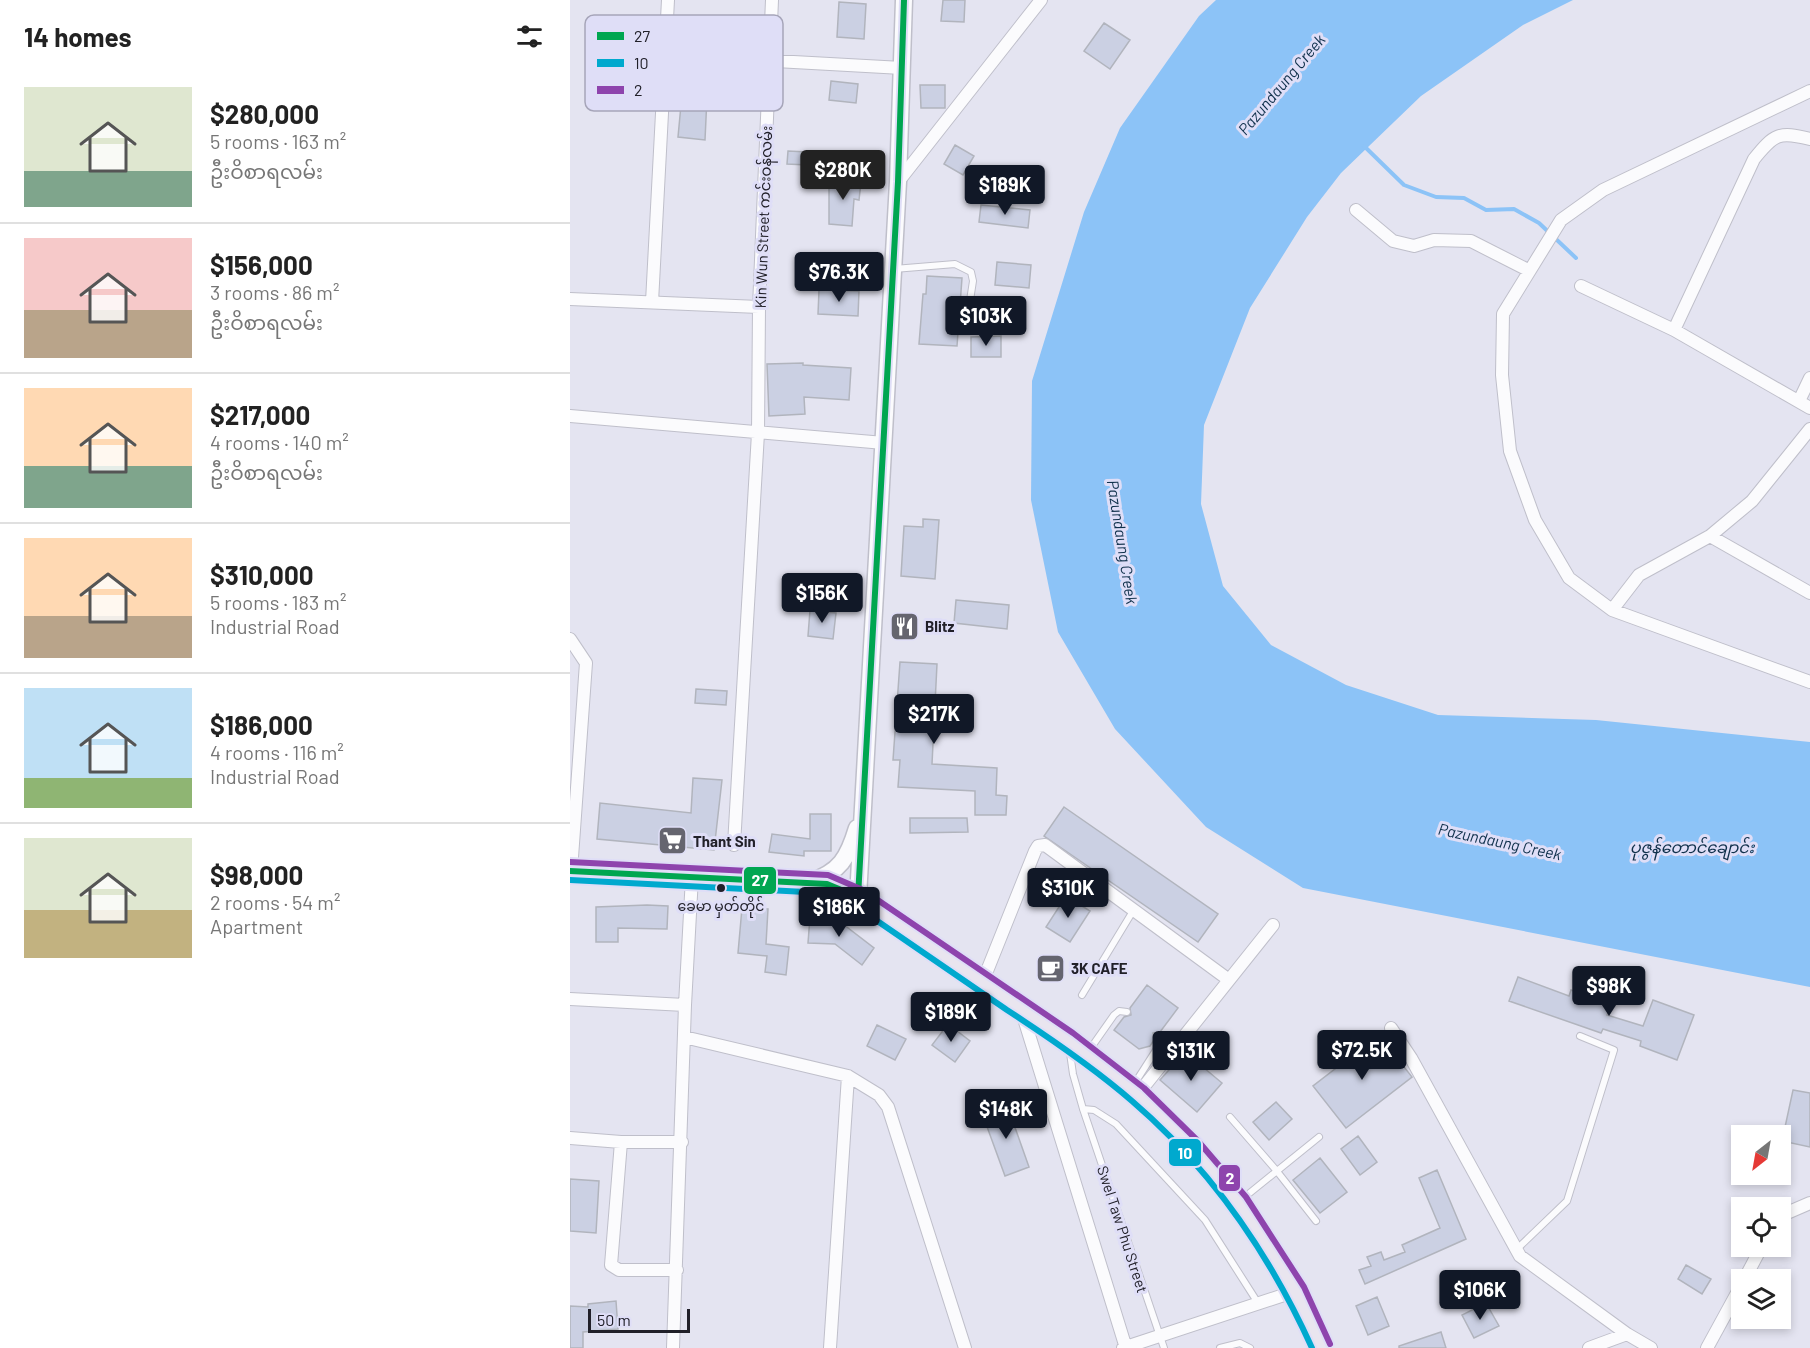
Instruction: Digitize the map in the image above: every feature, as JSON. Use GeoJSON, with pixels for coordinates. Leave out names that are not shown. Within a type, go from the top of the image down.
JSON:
{"type":"FeatureCollection","features":[{"type":"Feature","properties":{"kind":"main road"},"geometry":{"type":"LineString","coordinates":[[858,897],[898,182],[904,0]]}},
{"type":"Feature","properties":{"kind":"main road"},"geometry":{"type":"LineString","coordinates":[[807,883],[830,875],[845,858],[863,807]]}},
{"type":"Feature","properties":{"kind":"main road"},"geometry":{"type":"LineString","coordinates":[[570,871],[827,884],[858,897],[1087,1054],[1135,1092],[1192,1147],[1238,1202],[1296,1291],[1322,1348]]}},
{"type":"Feature","properties":{"kind":"street"},"geometry":{"type":"LineString","coordinates":[[667,15],[668,0]]}},
{"type":"Feature","properties":{"kind":"street","name":"Kin Wun Street ကင်းဝန်လမ်း"},"geometry":{"type":"LineString","coordinates":[[771,15],[772,0]]}},
{"type":"Feature","properties":{"kind":"street"},"geometry":{"type":"LineString","coordinates":[[898,182],[1038,2]]}},
{"type":"Feature","properties":{"kind":"street"},"geometry":{"type":"LineString","coordinates":[[783,61],[902,68]]}},
{"type":"Feature","properties":{"kind":"street"},"geometry":{"type":"LineString","coordinates":[[1810,91],[1603,190],[1561,220],[1528,270],[1503,314],[1502,375],[1510,451],[1535,520],[1569,578],[1612,610],[1810,682]]}},
{"type":"Feature","properties":{"kind":"street"},"geometry":{"type":"LineString","coordinates":[[652,302],[662,111]]}},
{"type":"Feature","properties":{"kind":"street","name":"Kin Wun Street ကင်းဝန်လမ်း"},"geometry":{"type":"LineString","coordinates":[[734,845],[758,433],[759,307],[767,111]]}},
{"type":"Feature","properties":{"kind":"street"},"geometry":{"type":"LineString","coordinates":[[1674,330],[1755,159],[1769,140],[1786,133],[1810,139]]}},
{"type":"Feature","properties":{"kind":"street"},"geometry":{"type":"LineString","coordinates":[[1356,210],[1393,241],[1414,246],[1434,240],[1471,240],[1528,270]]}},
{"type":"Feature","properties":{"kind":"street"},"geometry":{"type":"LineString","coordinates":[[1581,286],[1674,330],[1805,405],[1810,378]]}},
{"type":"Feature","properties":{"kind":"street"},"geometry":{"type":"LineString","coordinates":[[570,299],[759,307]]}},
{"type":"Feature","properties":{"kind":"street"},"geometry":{"type":"LineString","coordinates":[[570,416],[884,443]]}},
{"type":"Feature","properties":{"kind":"street"},"geometry":{"type":"LineString","coordinates":[[1612,610],[1640,575],[1710,536],[1752,501],[1810,429]]}},
{"type":"Feature","properties":{"kind":"street"},"geometry":{"type":"LineString","coordinates":[[1710,536],[1810,593]]}},
{"type":"Feature","properties":{"kind":"street"},"geometry":{"type":"LineString","coordinates":[[570,639],[586,663],[570,871]]}},
{"type":"Feature","properties":{"kind":"street"},"geometry":{"type":"LineString","coordinates":[[983,981],[1038,846],[1045,845],[1229,980]]}},
{"type":"Feature","properties":{"kind":"street"},"geometry":{"type":"LineString","coordinates":[[673,1348],[685,1005],[692,877]]}},
{"type":"Feature","properties":{"kind":"street"},"geometry":{"type":"LineString","coordinates":[[1135,1092],[1273,926]]}},
{"type":"Feature","properties":{"kind":"street"},"geometry":{"type":"LineString","coordinates":[[570,999],[685,1005]]}},
{"type":"Feature","properties":{"kind":"street"},"geometry":{"type":"LineString","coordinates":[[1020,1008],[1125,1348],[1161,1342],[1258,1303],[1296,1291]]}},
{"type":"Feature","properties":{"kind":"street"},"geometry":{"type":"LineString","coordinates":[[1391,1029],[1411,1058],[1520,1256],[1627,1334],[1652,1348]]}},
{"type":"Feature","properties":{"kind":"street"},"geometry":{"type":"LineString","coordinates":[[684,1037],[848,1076],[879,1095],[888,1107],[965,1348]]}},
{"type":"Feature","properties":{"kind":"street"},"geometry":{"type":"LineString","coordinates":[[830,1348],[848,1076]]}},
{"type":"Feature","properties":{"kind":"street"},"geometry":{"type":"LineString","coordinates":[[570,1138],[621,1142],[682,1142]]}},
{"type":"Feature","properties":{"kind":"street"},"geometry":{"type":"LineString","coordinates":[[621,1142],[612,1265],[620,1270],[677,1270]]}},
{"type":"Feature","properties":{"kind":"street"},"geometry":{"type":"LineString","coordinates":[[1791,1211],[1810,1203]]}},
{"type":"Feature","properties":{"kind":"street"},"geometry":{"type":"LineString","coordinates":[[1707,1348],[1731,1304]]}},
{"type":"Feature","properties":{"kind":"street"},"geometry":{"type":"LineString","coordinates":[[1589,1348],[1627,1334]]}},
{"type":"Feature","properties":{"kind":"lane"},"geometry":{"type":"LineString","coordinates":[[893,270],[955,264],[971,272],[973,280],[966,326]]}},
{"type":"Feature","properties":{"kind":"lane"},"geometry":{"type":"LineString","coordinates":[[1082,995],[1133,911]]}},
{"type":"Feature","properties":{"kind":"lane"},"geometry":{"type":"LineString","coordinates":[[1087,1054],[1114,1015],[1119,1011],[1127,1012]]}},
{"type":"Feature","properties":{"kind":"lane"},"geometry":{"type":"LineString","coordinates":[[1135,1092],[1161,1040],[1157,1036]]}},
{"type":"Feature","properties":{"kind":"lane"},"geometry":{"type":"LineString","coordinates":[[1516,1249],[1567,1201],[1614,1050],[1580,1036]]}},
{"type":"Feature","properties":{"kind":"lane","name":"Swel Taw Phu Street"},"geometry":{"type":"LineString","coordinates":[[1068,1040],[1073,1074],[1083,1109],[1161,1342]]}},
{"type":"Feature","properties":{"kind":"lane"},"geometry":{"type":"LineString","coordinates":[[1083,1109],[1094,1110],[1116,1124],[1205,1220],[1258,1303]]}},
{"type":"Feature","properties":{"kind":"lane"},"geometry":{"type":"LineString","coordinates":[[1230,1117],[1316,1221]]}},
{"type":"Feature","properties":{"kind":"lane"},"geometry":{"type":"LineString","coordinates":[[1238,1202],[1319,1137]]}},
{"type":"Feature","properties":{"kind":"lane"},"geometry":{"type":"LineString","coordinates":[[1220,1348],[1240,1343],[1250,1348]]}},
{"type":"Feature","properties":{"kind":"water","name":"ပုဇွန်တောင်ချောင်း"},"geometry":{"type":"Polygon","coordinates":[[[1216,0],[1573,0],[1523,25],[1421,96],[1341,173],[1307,217],[1250,308],[1204,425],[1201,504],[1223,586],[1271,645],[1346,685],[1438,715],[1596,720],[1810,742],[1810,987],[1303,888],[1206,827],[1115,729],[1058,632],[1031,500],[1032,381],[1084,212],[1120,128],[1199,16],[1216,0]]]}},
{"type":"Feature","properties":{"kind":"building"},"geometry":{"type":"Polygon","coordinates":[[[943,0],[965,0],[964,22],[941,21],[943,0]]]}},
{"type":"Feature","properties":{"kind":"building"},"geometry":{"type":"Polygon","coordinates":[[[839,2],[866,4],[864,39],[837,37],[839,2]]]}},
{"type":"Feature","properties":{"kind":"building"},"geometry":{"type":"Polygon","coordinates":[[[1104,23],[1130,40],[1110,69],[1084,51],[1104,23]]]}},
{"type":"Feature","properties":{"kind":"building"},"geometry":{"type":"Polygon","coordinates":[[[831,81],[858,84],[856,103],[829,100],[831,81]]]}},
{"type":"Feature","properties":{"kind":"building"},"geometry":{"type":"Polygon","coordinates":[[[920,85],[945,85],[945,108],[921,108],[920,85]]]}},
{"type":"Feature","properties":{"kind":"building"},"geometry":{"type":"Polygon","coordinates":[[[680,111],[706,111],[705,140],[678,137],[680,111]]]}},
{"type":"Feature","properties":{"kind":"building"},"geometry":{"type":"Polygon","coordinates":[[[955,145],[974,156],[963,175],[944,164],[955,145]]]}},
{"type":"Feature","properties":{"kind":"building"},"geometry":{"type":"Polygon","coordinates":[[[788,151],[807,152],[807,165],[787,164],[788,151]]]}},
{"type":"Feature","properties":{"kind":"building"},"geometry":{"type":"Polygon","coordinates":[[[829,177],[861,182],[859,200],[854,199],[852,226],[829,224],[829,177]]]}},
{"type":"Feature","properties":{"kind":"building"},"geometry":{"type":"Polygon","coordinates":[[[981,205],[1030,210],[1028,228],[979,222],[981,205]]]}},
{"type":"Feature","properties":{"kind":"building"},"geometry":{"type":"Polygon","coordinates":[[[826,254],[853,256],[852,271],[825,268],[826,254]]]}},
{"type":"Feature","properties":{"kind":"building"},"geometry":{"type":"Polygon","coordinates":[[[997,262],[1031,265],[1029,288],[995,285],[997,262]]]}},
{"type":"Feature","properties":{"kind":"building"},"geometry":{"type":"Polygon","coordinates":[[[927,276],[962,278],[957,346],[919,344],[923,294],[926,294],[927,276]]]}},
{"type":"Feature","properties":{"kind":"building"},"geometry":{"type":"Polygon","coordinates":[[[819,290],[859,291],[858,316],[818,314],[819,290]]]}},
{"type":"Feature","properties":{"kind":"building"},"geometry":{"type":"Polygon","coordinates":[[[1001,336],[1001,357],[971,357],[971,337],[1001,336]]]}},
{"type":"Feature","properties":{"kind":"building"},"geometry":{"type":"Polygon","coordinates":[[[803,363],[803,365],[851,368],[849,400],[804,397],[805,414],[769,416],[767,364],[803,363]]]}},
{"type":"Feature","properties":{"kind":"building"},"geometry":{"type":"Polygon","coordinates":[[[923,519],[939,520],[935,579],[901,576],[904,526],[923,527],[923,519]]]}},
{"type":"Feature","properties":{"kind":"building"},"geometry":{"type":"Polygon","coordinates":[[[956,600],[1009,605],[1007,629],[954,623],[956,600]]]}},
{"type":"Feature","properties":{"kind":"building"},"geometry":{"type":"Polygon","coordinates":[[[810,610],[836,613],[833,639],[808,636],[810,610]]]}},
{"type":"Feature","properties":{"kind":"building"},"geometry":{"type":"Polygon","coordinates":[[[900,662],[937,664],[932,764],[997,768],[996,795],[1007,796],[1006,815],[975,815],[975,791],[898,787],[900,760],[893,760],[900,662]]]}},
{"type":"Feature","properties":{"kind":"building"},"geometry":{"type":"Polygon","coordinates":[[[696,689],[727,691],[726,705],[695,703],[696,689]]]}},
{"type":"Feature","properties":{"kind":"building"},"geometry":{"type":"Polygon","coordinates":[[[693,778],[722,780],[714,850],[597,839],[600,803],[691,813],[693,778]]]}},
{"type":"Feature","properties":{"kind":"building"},"geometry":{"type":"Polygon","coordinates":[[[1064,807],[1218,914],[1198,942],[1044,836],[1064,807]]]}},
{"type":"Feature","properties":{"kind":"building"},"geometry":{"type":"Polygon","coordinates":[[[810,814],[831,814],[831,851],[804,851],[804,856],[769,852],[772,834],[810,839],[810,814]]]}},
{"type":"Feature","properties":{"kind":"building"},"geometry":{"type":"Polygon","coordinates":[[[910,818],[967,818],[968,832],[910,833],[910,818]]]}},
{"type":"Feature","properties":{"kind":"building"},"geometry":{"type":"Polygon","coordinates":[[[1066,896],[1090,911],[1070,942],[1046,927],[1066,896]]]}},
{"type":"Feature","properties":{"kind":"building"},"geometry":{"type":"Polygon","coordinates":[[[668,906],[667,929],[618,928],[618,942],[596,942],[596,907],[668,906]]]}},
{"type":"Feature","properties":{"kind":"building"},"geometry":{"type":"Polygon","coordinates":[[[742,908],[768,909],[766,944],[789,947],[786,975],[765,972],[767,956],[738,953],[742,908]]]}},
{"type":"Feature","properties":{"kind":"building"},"geometry":{"type":"Polygon","coordinates":[[[810,917],[835,918],[874,948],[862,965],[835,944],[808,943],[810,917]]]}},
{"type":"Feature","properties":{"kind":"building"},"geometry":{"type":"Polygon","coordinates":[[[1518,977],[1569,996],[1571,990],[1611,1004],[1607,1015],[1643,1026],[1653,1000],[1694,1015],[1677,1060],[1640,1046],[1641,1041],[1603,1029],[1601,1033],[1509,1001],[1518,977]]]}},
{"type":"Feature","properties":{"kind":"building"},"geometry":{"type":"Polygon","coordinates":[[[1147,985],[1178,1008],[1160,1032],[1153,1033],[1154,1040],[1150,1046],[1139,1049],[1114,1030],[1124,1017],[1131,1015],[1130,1008],[1147,985]]]}},
{"type":"Feature","properties":{"kind":"building"},"geometry":{"type":"Polygon","coordinates":[[[948,1024],[970,1041],[955,1062],[932,1045],[948,1024]]]}},
{"type":"Feature","properties":{"kind":"building"},"geometry":{"type":"Polygon","coordinates":[[[877,1025],[906,1039],[895,1060],[867,1046],[877,1025]]]}},
{"type":"Feature","properties":{"kind":"building"},"geometry":{"type":"Polygon","coordinates":[[[1379,1035],[1412,1077],[1346,1128],[1313,1086],[1379,1035]]]}},
{"type":"Feature","properties":{"kind":"building"},"geometry":{"type":"Polygon","coordinates":[[[1185,1052],[1222,1083],[1197,1112],[1160,1080],[1185,1052]]]}},
{"type":"Feature","properties":{"kind":"building"},"geometry":{"type":"Polygon","coordinates":[[[1793,1090],[1810,1093],[1810,1147],[1791,1143],[1791,1125],[1785,1125],[1793,1090]]]}},
{"type":"Feature","properties":{"kind":"building"},"geometry":{"type":"Polygon","coordinates":[[[1276,1102],[1292,1119],[1269,1140],[1253,1122],[1276,1102]]]}},
{"type":"Feature","properties":{"kind":"building"},"geometry":{"type":"Polygon","coordinates":[[[1007,1105],[1029,1167],[1005,1176],[982,1113],[1007,1105]]]}},
{"type":"Feature","properties":{"kind":"building"},"geometry":{"type":"Polygon","coordinates":[[[1358,1136],[1377,1162],[1360,1175],[1341,1149],[1358,1136]]]}},
{"type":"Feature","properties":{"kind":"building"},"geometry":{"type":"Polygon","coordinates":[[[1320,1158],[1347,1192],[1320,1213],[1293,1180],[1320,1158]]]}},
{"type":"Feature","properties":{"kind":"building"},"geometry":{"type":"Polygon","coordinates":[[[1437,1170],[1466,1239],[1365,1284],[1359,1270],[1371,1266],[1367,1257],[1381,1252],[1384,1260],[1405,1252],[1402,1245],[1440,1228],[1419,1178],[1437,1170]]]}},
{"type":"Feature","properties":{"kind":"building"},"geometry":{"type":"Polygon","coordinates":[[[570,1179],[599,1181],[596,1233],[570,1231],[570,1179]]]}},
{"type":"Feature","properties":{"kind":"building"},"geometry":{"type":"Polygon","coordinates":[[[1686,1265],[1711,1279],[1702,1294],[1678,1279],[1686,1265]]]}},
{"type":"Feature","properties":{"kind":"building"},"geometry":{"type":"Polygon","coordinates":[[[1377,1297],[1389,1326],[1368,1335],[1356,1306],[1377,1297]]]}},
{"type":"Feature","properties":{"kind":"building"},"geometry":{"type":"Polygon","coordinates":[[[616,1301],[618,1329],[583,1332],[583,1348],[570,1348],[570,1306],[588,1307],[588,1304],[616,1301]]]}},
{"type":"Feature","properties":{"kind":"building"},"geometry":{"type":"Polygon","coordinates":[[[1486,1303],[1499,1326],[1474,1338],[1462,1315],[1486,1303]]]}},
{"type":"Feature","properties":{"kind":"building"},"geometry":{"type":"Polygon","coordinates":[[[1441,1332],[1446,1348],[1399,1348],[1399,1346],[1441,1332]]]}},
{"type":"Feature","properties":{"kind":"waterway"},"geometry":{"type":"LineString","coordinates":[[1364,146],[1404,185],[1436,197],[1464,198],[1486,210],[1514,209],[1539,223],[1576,258]]}},
{"type":"Feature","properties":{"kind":"transit line","name":"27"},"geometry":{"type":"LineString","coordinates":[[858,897],[898,182],[904,0]]}},
{"type":"Feature","properties":{"kind":"transit line","name":"2"},"geometry":{"type":"LineString","coordinates":[[570,862],[828,875],[863,890],[1073,1033],[1144,1088],[1198,1141],[1246,1197],[1304,1287],[1330,1344]]}},
{"type":"Feature","properties":{"kind":"transit line","name":"27"},"geometry":{"type":"LineString","coordinates":[[570,871],[827,884],[858,897]]}},
{"type":"Feature","properties":{"kind":"transit line","name":"10"},"geometry":{"type":"LineString","coordinates":[[570,880],[825,893],[854,905],[1071,1053],[1117,1088],[1160,1127],[1187,1155],[1236,1215],[1277,1280],[1312,1348]]}},
{"type":"Feature","properties":{"kind":"place","name":"Blitz"},"geometry":{"type":"Point","coordinates":[904,626]}},
{"type":"Feature","properties":{"kind":"place","name":"Thant Sin"},"geometry":{"type":"Point","coordinates":[672,841]}},
{"type":"Feature","properties":{"kind":"place","name":"ခေမာ မှတ်တိုင်"},"geometry":{"type":"Point","coordinates":[721,888]}},
{"type":"Feature","properties":{"kind":"place","name":"3K CAFE"},"geometry":{"type":"Point","coordinates":[1050,968]}},
{"type":"Feature","properties":{"kind":"water label","name":"Pazundaung Creek"},"geometry":{"type":"Point","coordinates":[1281,84]}},
{"type":"Feature","properties":{"kind":"water label","name":"Pazundaung Creek"},"geometry":{"type":"Point","coordinates":[1123,542]}},
{"type":"Feature","properties":{"kind":"water label","name":"Pazundaung Creek"},"geometry":{"type":"Point","coordinates":[1500,841]}}]}
